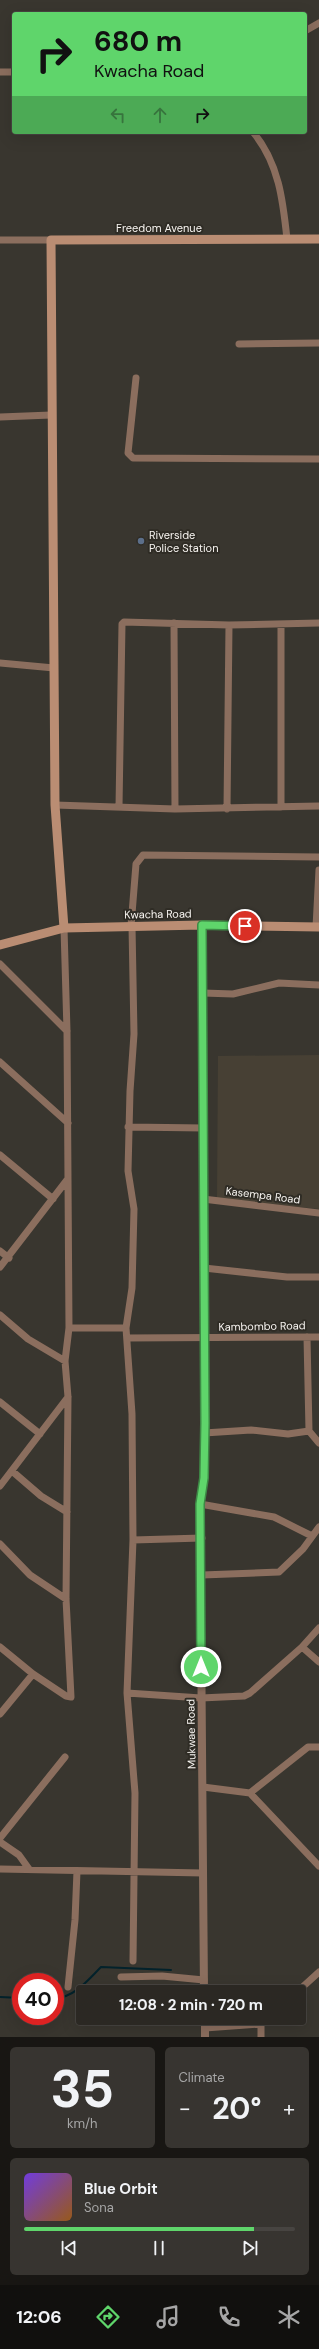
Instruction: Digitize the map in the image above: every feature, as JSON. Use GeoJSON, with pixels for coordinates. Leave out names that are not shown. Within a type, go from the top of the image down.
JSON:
{"type":"FeatureCollection","features":[{"type":"Feature","properties":{"kind":"main road","name":"Freedom Avenue"},"geometry":{"type":"LineString","coordinates":[[51,240],[319,239]]}},
{"type":"Feature","properties":{"kind":"main road"},"geometry":{"type":"LineString","coordinates":[[51,240],[51,415],[55,805],[64,928]]}},
{"type":"Feature","properties":{"kind":"main road","name":"Kwacha Road"},"geometry":{"type":"LineString","coordinates":[[0,945],[64,928],[202,925],[318,927]]}},
{"type":"Feature","properties":{"kind":"street"},"geometry":{"type":"LineString","coordinates":[[307,30],[319,23]]}},
{"type":"Feature","properties":{"kind":"street"},"geometry":{"type":"LineString","coordinates":[[0,72],[12,72]]}},
{"type":"Feature","properties":{"kind":"street"},"geometry":{"type":"LineString","coordinates":[[254,134],[268,155],[277,175],[282,195],[287,240]]}},
{"type":"Feature","properties":{"kind":"street","name":"Freedom Avenue"},"geometry":{"type":"LineString","coordinates":[[0,240],[51,240]]}},
{"type":"Feature","properties":{"kind":"street"},"geometry":{"type":"LineString","coordinates":[[239,344],[319,343]]}},
{"type":"Feature","properties":{"kind":"street"},"geometry":{"type":"LineString","coordinates":[[136,378],[128,453],[133,458],[319,458]]}},
{"type":"Feature","properties":{"kind":"street"},"geometry":{"type":"LineString","coordinates":[[0,417],[51,415]]}},
{"type":"Feature","properties":{"kind":"street"},"geometry":{"type":"LineString","coordinates":[[119,807],[122,624],[127,621],[229,625],[319,624]]}},
{"type":"Feature","properties":{"kind":"street"},"geometry":{"type":"LineString","coordinates":[[174,623],[175,809]]}},
{"type":"Feature","properties":{"kind":"street"},"geometry":{"type":"LineString","coordinates":[[281,624],[281,807]]}},
{"type":"Feature","properties":{"kind":"street"},"geometry":{"type":"LineString","coordinates":[[227,809],[229,625]]}},
{"type":"Feature","properties":{"kind":"street"},"geometry":{"type":"LineString","coordinates":[[0,663],[54,668]]}},
{"type":"Feature","properties":{"kind":"street"},"geometry":{"type":"LineString","coordinates":[[55,805],[175,809],[319,806]]}},
{"type":"Feature","properties":{"kind":"street"},"geometry":{"type":"LineString","coordinates":[[133,1961],[133,1825],[135,1792],[128,1693],[133,1540],[132,1414],[126,1328],[132,1288],[134,1209],[128,1171],[128,1127],[134,1034],[132,926],[136,864],[143,855],[319,857]]}},
{"type":"Feature","properties":{"kind":"street"},"geometry":{"type":"LineString","coordinates":[[318,927],[319,870]]}},
{"type":"Feature","properties":{"kind":"street","name":"Mukwae Road"},"geometry":{"type":"LineString","coordinates":[[202,925],[205,1338],[204,1478],[200,1504],[202,1538],[201,1698],[204,1985]]}},
{"type":"Feature","properties":{"kind":"street"},"geometry":{"type":"LineString","coordinates":[[0,1647],[33,1674],[66,1696],[72,1697],[66,1599],[68,1397],[65,1361],[69,1328],[67,1030],[64,928]]}},
{"type":"Feature","properties":{"kind":"street"},"geometry":{"type":"LineString","coordinates":[[0,964],[67,1030]]}},
{"type":"Feature","properties":{"kind":"street"},"geometry":{"type":"LineString","coordinates":[[203,992],[232,994],[279,983],[319,985]]}},
{"type":"Feature","properties":{"kind":"street"},"geometry":{"type":"LineString","coordinates":[[0,1062],[68,1123]]}},
{"type":"Feature","properties":{"kind":"street"},"geometry":{"type":"LineString","coordinates":[[128,1127],[204,1128]]}},
{"type":"Feature","properties":{"kind":"street"},"geometry":{"type":"LineString","coordinates":[[0,1154],[53,1199]]}},
{"type":"Feature","properties":{"kind":"street"},"geometry":{"type":"LineString","coordinates":[[0,1267],[9,1258],[67,1180]]}},
{"type":"Feature","properties":{"kind":"street","name":"Kasempa Road"},"geometry":{"type":"LineString","coordinates":[[204,1199],[319,1212]]}},
{"type":"Feature","properties":{"kind":"street"},"geometry":{"type":"LineString","coordinates":[[0,1250],[9,1258]]}},
{"type":"Feature","properties":{"kind":"street"},"geometry":{"type":"LineString","coordinates":[[204,1268],[287,1277],[319,1277]]}},
{"type":"Feature","properties":{"kind":"street"},"geometry":{"type":"LineString","coordinates":[[0,1314],[28,1339],[65,1361]]}},
{"type":"Feature","properties":{"kind":"street"},"geometry":{"type":"LineString","coordinates":[[69,1328],[126,1328]]}},
{"type":"Feature","properties":{"kind":"street"},"geometry":{"type":"LineString","coordinates":[[307,1337],[309,1431],[319,1443]]}},
{"type":"Feature","properties":{"kind":"street","name":"Kambombo Road"},"geometry":{"type":"LineString","coordinates":[[127,1338],[319,1337]]}},
{"type":"Feature","properties":{"kind":"street"},"geometry":{"type":"LineString","coordinates":[[0,1486],[68,1397]]}},
{"type":"Feature","properties":{"kind":"street"},"geometry":{"type":"LineString","coordinates":[[0,1402],[40,1434]]}},
{"type":"Feature","properties":{"kind":"street"},"geometry":{"type":"LineString","coordinates":[[204,1433],[251,1430],[288,1434],[309,1431]]}},
{"type":"Feature","properties":{"kind":"street"},"geometry":{"type":"LineString","coordinates":[[12,1471],[41,1496],[66,1512]]}},
{"type":"Feature","properties":{"kind":"street"},"geometry":{"type":"LineString","coordinates":[[200,1504],[274,1517],[312,1536]]}},
{"type":"Feature","properties":{"kind":"street"},"geometry":{"type":"LineString","coordinates":[[202,1575],[275,1573],[283,1569],[319,1527]]}},
{"type":"Feature","properties":{"kind":"street"},"geometry":{"type":"LineString","coordinates":[[133,1540],[202,1538]]}},
{"type":"Feature","properties":{"kind":"street"},"geometry":{"type":"LineString","coordinates":[[0,1544],[30,1575],[66,1599]]}},
{"type":"Feature","properties":{"kind":"street"},"geometry":{"type":"LineString","coordinates":[[128,1693],[201,1698],[244,1696],[250,1693],[302,1647],[319,1628]]}},
{"type":"Feature","properties":{"kind":"street"},"geometry":{"type":"LineString","coordinates":[[302,1647],[319,1662]]}},
{"type":"Feature","properties":{"kind":"street"},"geometry":{"type":"LineString","coordinates":[[0,1714],[33,1674]]}},
{"type":"Feature","properties":{"kind":"street"},"geometry":{"type":"LineString","coordinates":[[250,1793],[308,1747],[319,1747]]}},
{"type":"Feature","properties":{"kind":"street"},"geometry":{"type":"LineString","coordinates":[[0,1838],[64,1757]]}},
{"type":"Feature","properties":{"kind":"street"},"geometry":{"type":"LineString","coordinates":[[203,1787],[250,1793],[319,1866]]}},
{"type":"Feature","properties":{"kind":"street"},"geometry":{"type":"LineString","coordinates":[[0,1842],[19,1855],[28,1869]]}},
{"type":"Feature","properties":{"kind":"street"},"geometry":{"type":"LineString","coordinates":[[0,1870],[28,1869],[203,1874]]}},
{"type":"Feature","properties":{"kind":"street"},"geometry":{"type":"LineString","coordinates":[[68,1987],[75,1920],[77,1871]]}},
{"type":"Feature","properties":{"kind":"street"},"geometry":{"type":"LineString","coordinates":[[305,1985],[319,1972]]}},
{"type":"Feature","properties":{"kind":"street"},"geometry":{"type":"LineString","coordinates":[[121,1977],[162,1976],[204,1980]]}},
{"type":"Feature","properties":{"kind":"street"},"geometry":{"type":"LineString","coordinates":[[205,2037],[205,2028],[247,2025]]}},
{"type":"Feature","properties":{"kind":"street"},"geometry":{"type":"LineString","coordinates":[[261,2025],[261,2037]]}},
{"type":"Feature","properties":{"kind":"shaded area"},"geometry":{"type":"Polygon","coordinates":[[[319,1055],[319,1209],[217,1199],[218,1056],[319,1055]]]}},
{"type":"Feature","properties":{"kind":"waterway"},"geometry":{"type":"LineString","coordinates":[[64,1996],[81,1987],[101,1967],[171,1970]]}},
{"type":"Feature","properties":{"kind":"waterway"},"geometry":{"type":"LineString","coordinates":[[0,1997],[12,1998]]}},
{"type":"Feature","properties":{"kind":"place","name":"Riverside Police Station"},"geometry":{"type":"Point","coordinates":[141,541]}},
{"type":"Feature","properties":{"kind":"route"},"geometry":{"type":"LineString","coordinates":[[201,1667],[202,1538],[200,1504],[204,1478],[205,1423],[204,1049],[202,925],[245,926]]}}]}
